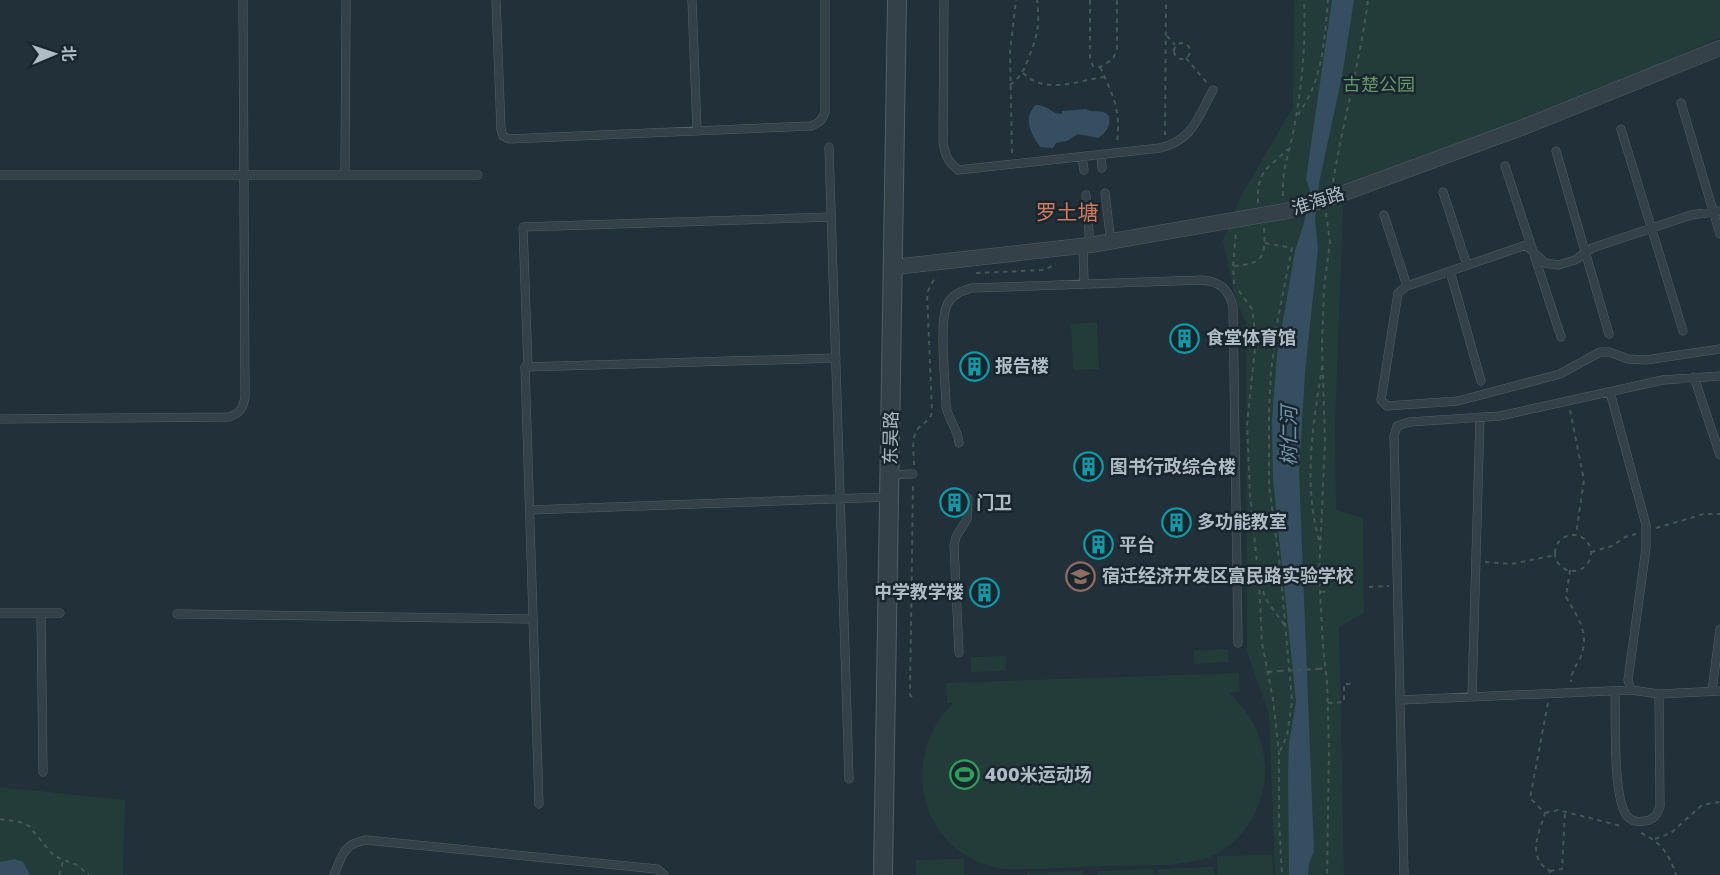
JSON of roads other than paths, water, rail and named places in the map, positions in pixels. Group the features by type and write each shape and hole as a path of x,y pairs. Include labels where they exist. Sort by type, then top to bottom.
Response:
{"street":[{"name":"东吴路","path":"883,875 897,0"},
{"name":"淮海路","path":"894,267 1111,243 1285,212 1334,191 1521,128 1720,48"}],"lane":[{"path":"0,418 229,417 237,414 243,407 245,397 243,0"},
{"path":"345,175 346,0"},
{"path":"496,0 501,129 503,136 509,139 817,124 823,119 825,111 825,0"},
{"path":"692,0 697,131"},
{"path":"944,0 945,154 958,170 1173,145 1183,139 1192,127 1213,90"},
{"path":"1681,103 1717,211 1720,234"},
{"path":"1621,129 1683,331"},
{"path":"829,147 849,779"},
{"path":"1556,151 1609,334"},
{"path":"1101,155 1102,168"},
{"path":"1082,157 1084,170"},
{"path":"1505,166 1561,337"},
{"path":"0,175 478,175"},
{"path":"1443,192 1467,265"},
{"path":"1105,193 1111,243"},
{"path":"1084,284 1081,246 1086,195"},
{"path":"1717,211 1691,215 1592,248 1575,260 1558,265 1545,263 1526,245 1407,286 1398,293 1381,400 1387,406 1458,401 1560,374 1600,352 1609,352 1628,359 1646,360 1720,349"},
{"path":"1384,215 1407,286"},
{"path":"539,804 525,368 528,367 523,227 831,217"},
{"path":"1450,271 1481,381"},
{"path":"959,443 957,430 946,407 943,317 950,300 959,292 971,288 1084,284 1203,280 1218,283 1227,292 1233,307 1238,643"},
{"path":"528,367 836,358"},
{"path":"1404,875 1394,436 1397,426 1409,422 1500,416 1663,380 1720,376"},
{"path":"1694,377 1720,455"},
{"path":"1610,392 1646,525 1646,548 1628,680 1631,690"},
{"path":"1472,697 1480,417"},
{"path":"890,475 914,474"},
{"path":"530,510 890,497"},
{"path":"959,652 954,545 967,519 969,498"},
{"path":"0,613 60,613"},
{"path":"41,613 43,772"},
{"path":"177,614 534,619"},
{"path":"1400,700 1631,690 1659,694 1716,691 1720,629"},
{"path":"1615,691 1618,794 1627,816 1635,822 1651,820 1658,813 1660,806 1659,694"},
{"path":"334,875 349,844 366,840 657,869 664,875"}],"water":[{"name":"树仁河","path":"1332,0 1354,0 1342,76 1319,183 1315,219 1318,249 1305,372 1299,472 1314,851 1308,875 1289,875 1289,744 1296,701 1273,479 1272,420 1277,355 1295,251 1304,223 1310,191 1306,179"},
{"path":"1036,105 1062,114 1062,111 1086,109 1103,112 1109,116 1109,126 1098,138 1078,134 1067,141 1056,143 1053,148 1040,147 1029,126 1029,115"},
{"path":"15,859 23,862 30,875 0,875 0,862"}],"place":[{"name":"食堂体育馆","path":"1185,338"},
{"name":"报告楼","path":"974,366"},
{"name":"图书行政综合楼","path":"1089,467"},
{"name":"门卫","path":"955,503"},
{"name":"多功能教室","path":"1176,522"},
{"name":"平台","path":"1098,545"},
{"name":"宿迁经济开发区富民路实验学校","path":"1081,576"},
{"name":"中学教学楼","path":"985,592"},
{"name":"400米运动场","path":"964,775"}],"district":[{"name":"罗土塘","path":"1067,213"}],"park label":[{"name":"古楚公园","path":"1379,85"}]}
